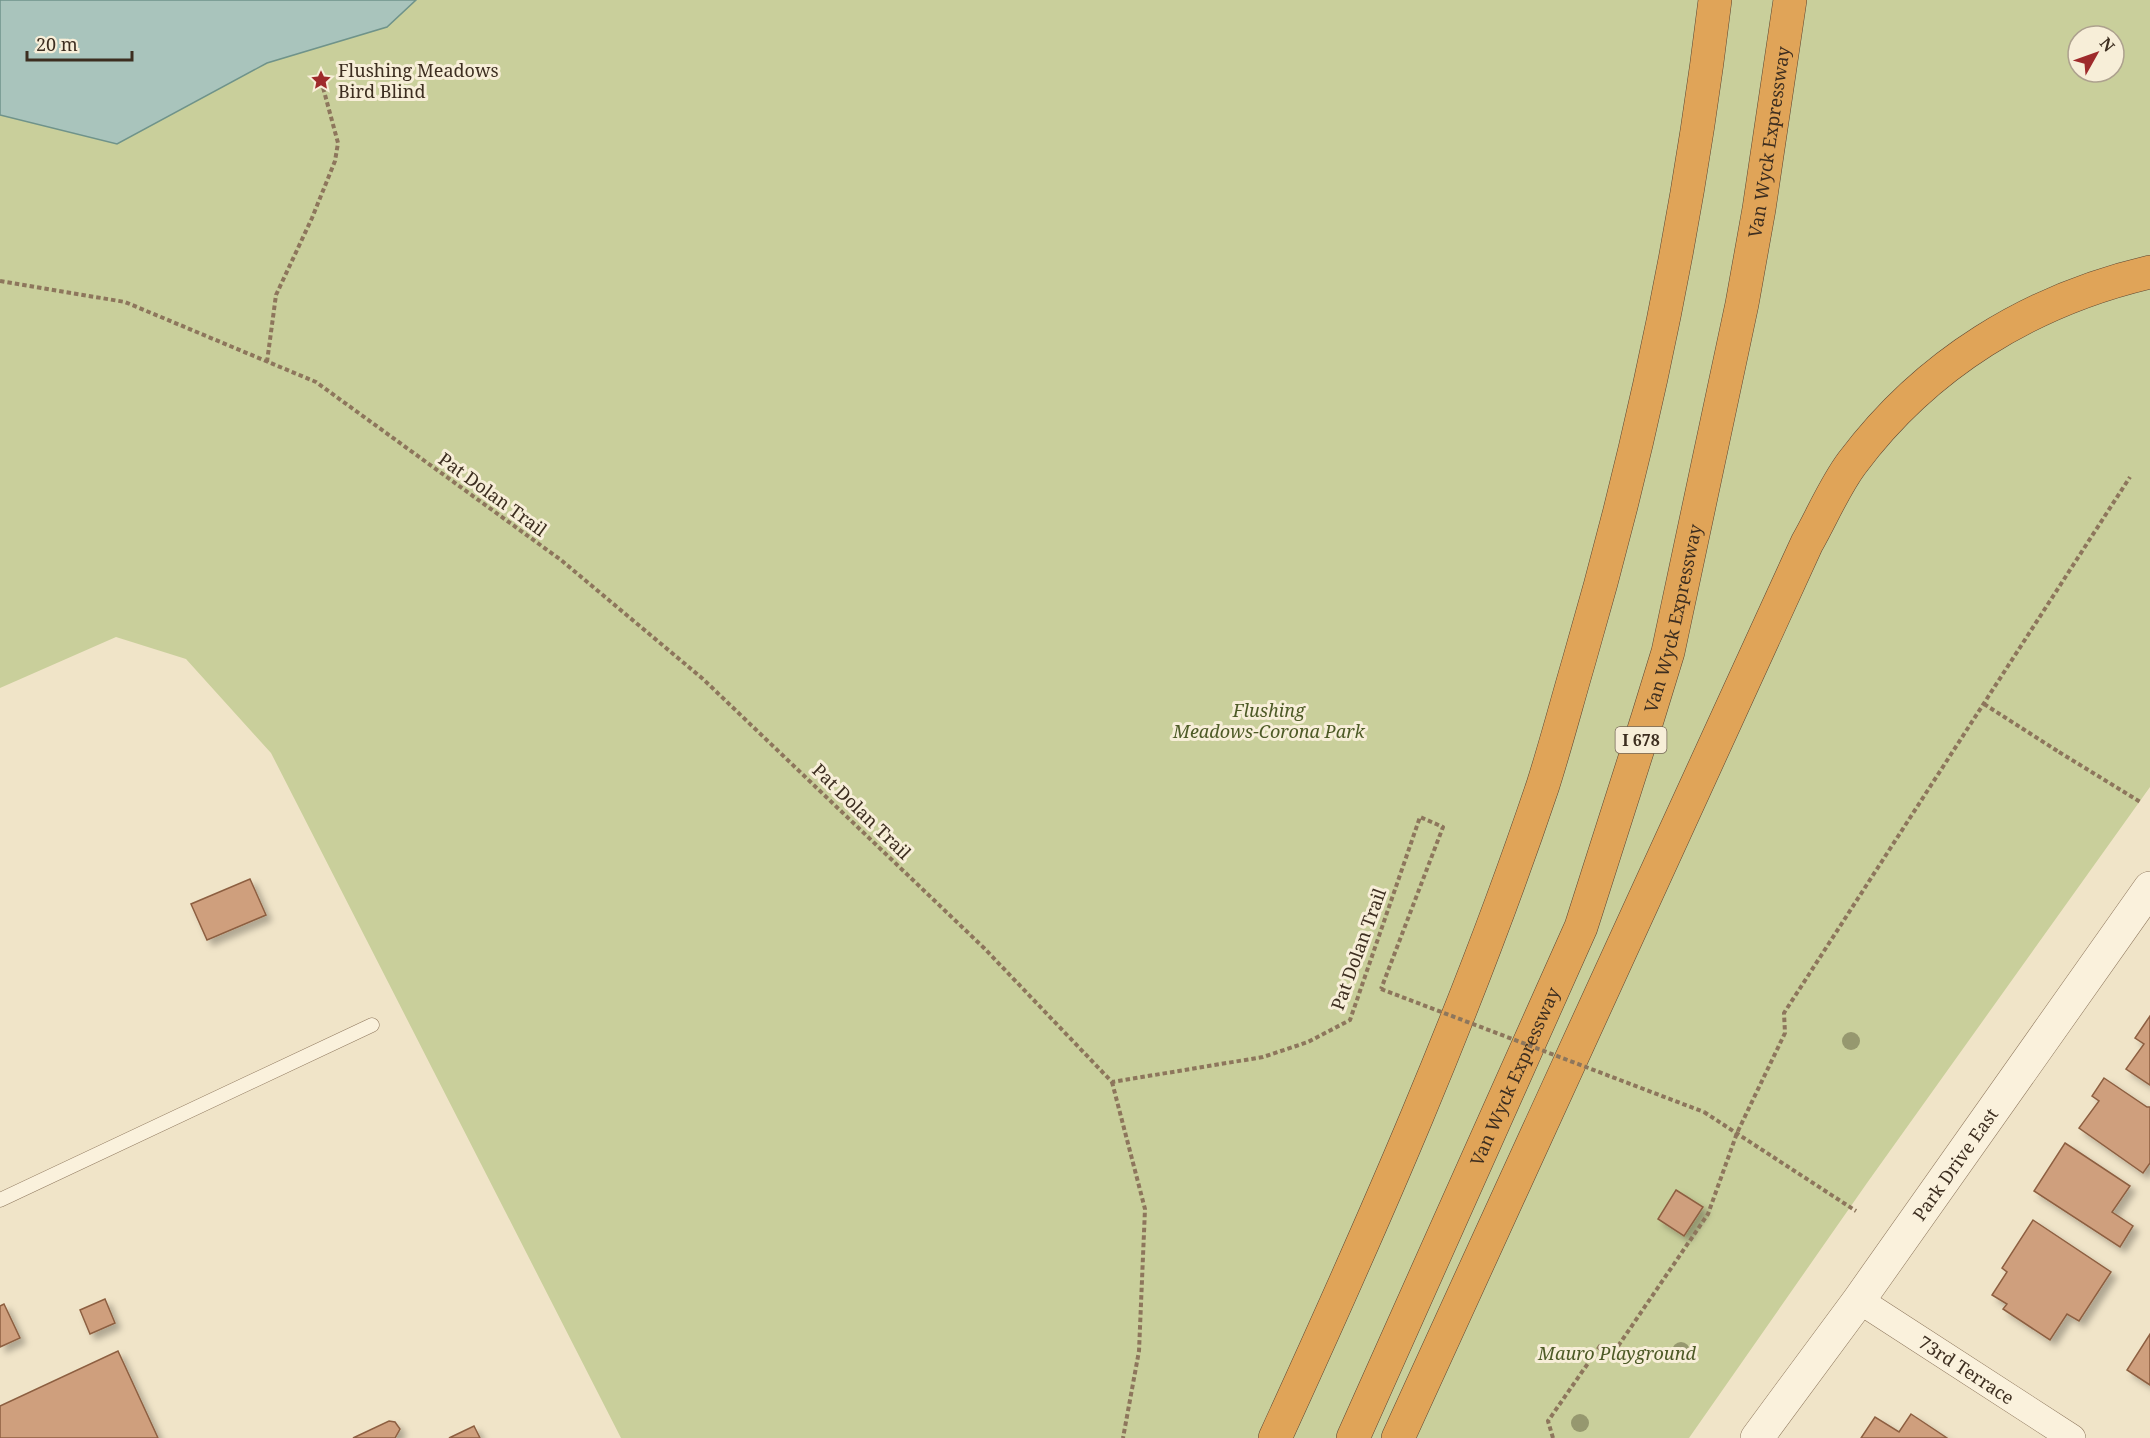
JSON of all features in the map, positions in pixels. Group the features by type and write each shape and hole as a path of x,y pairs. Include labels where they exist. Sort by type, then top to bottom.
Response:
{"highway":[{"path":"1275,1438 1405,1147 1447,1046 1543,784 1607,566 1650,385 1687,197 1715,0"},
{"name":"Van Wyck Expressway","path":"1353,1438 1581,927 1668,652 1740,315 1760,209 1790,0"},
{"path":"1398,1438 1807,543 1851,464 1907,399 1942,369 1977,345 2016,322 2064,299 2114,281 2150,272"}],"street":[{"name":"Park Drive East","path":"1756,1438 1859,1300 2150,888"},
{"name":"73rd Terrace","path":"1859,1300 2072,1438"}],"lane":[{"path":"0,1200 372,1025"}],"path":[{"path":"267,362 276,294 312,218 335,161 338,143 321,80"},
{"name":"Pat Dolan Trail","path":"0,281 124,303 316,382 542,546 703,679 984,948 1112,1082 1263,1057 1308,1042 1350,1020 1420,817 1443,827 1381,989 1704,1112 1737,1133"},
{"path":"1553,1438 1548,1421 1580,1374 1600,1346 1612,1355 1708,1214 1737,1133 1785,1033 1784,1013 2130,477"},
{"path":"1984,704 2142,803"},
{"path":"1112,1082 1144,1209 1139,1351 1123,1438"},
{"path":"1737,1133 1856,1211"}],"green space":[{"name":"Flushing Meadows-Corona Park","path":"0,0 2150,0 2150,787 1867,1183 1689,1438 621,1438 271,753 186,659 116,637 0,688"}],"water":[{"path":"0,0 416,0 387,27 267,63 117,144 0,115"}],"building":[{"path":"250,879 266,915 207,940 191,904"},
{"path":"2150,1016 2150,1085 2126,1069 2144,1044 2135,1038"},
{"path":"2104,1078 2150,1107 2150,1163 2143,1173 2079,1128 2099,1101 2092,1096"},
{"path":"2065,1143 2130,1186 2112,1212 2133,1226 2120,1247 2034,1191"},
{"path":"1676,1190 1703,1207 1684,1236 1658,1219"},
{"path":"2033,1220 2111,1272 2079,1321 2067,1314 2050,1340 2003,1309 2007,1304 1992,1295 2007,1272 2002,1268"},
{"path":"105,1299 115,1323 90,1334 80,1310"},
{"path":"4,1304 20,1338 0,1347 0,1306"},
{"path":"2150,1334 2150,1385 2127,1370"},
{"path":"118,1351 158,1438 0,1438 0,1406"},
{"path":"1911,1414 1947,1438 1861,1438 1875,1417 1899,1432"},
{"path":"389,1421 395,1422 400,1429 395,1438 353,1438"},
{"path":"474,1426 480,1438 449,1438"}],"place":[{"name":"Flushing Meadows Bird Blind","path":"321,80"}],"park label":[{"name":"Mauro Playground","path":"1617,1353"}]}
